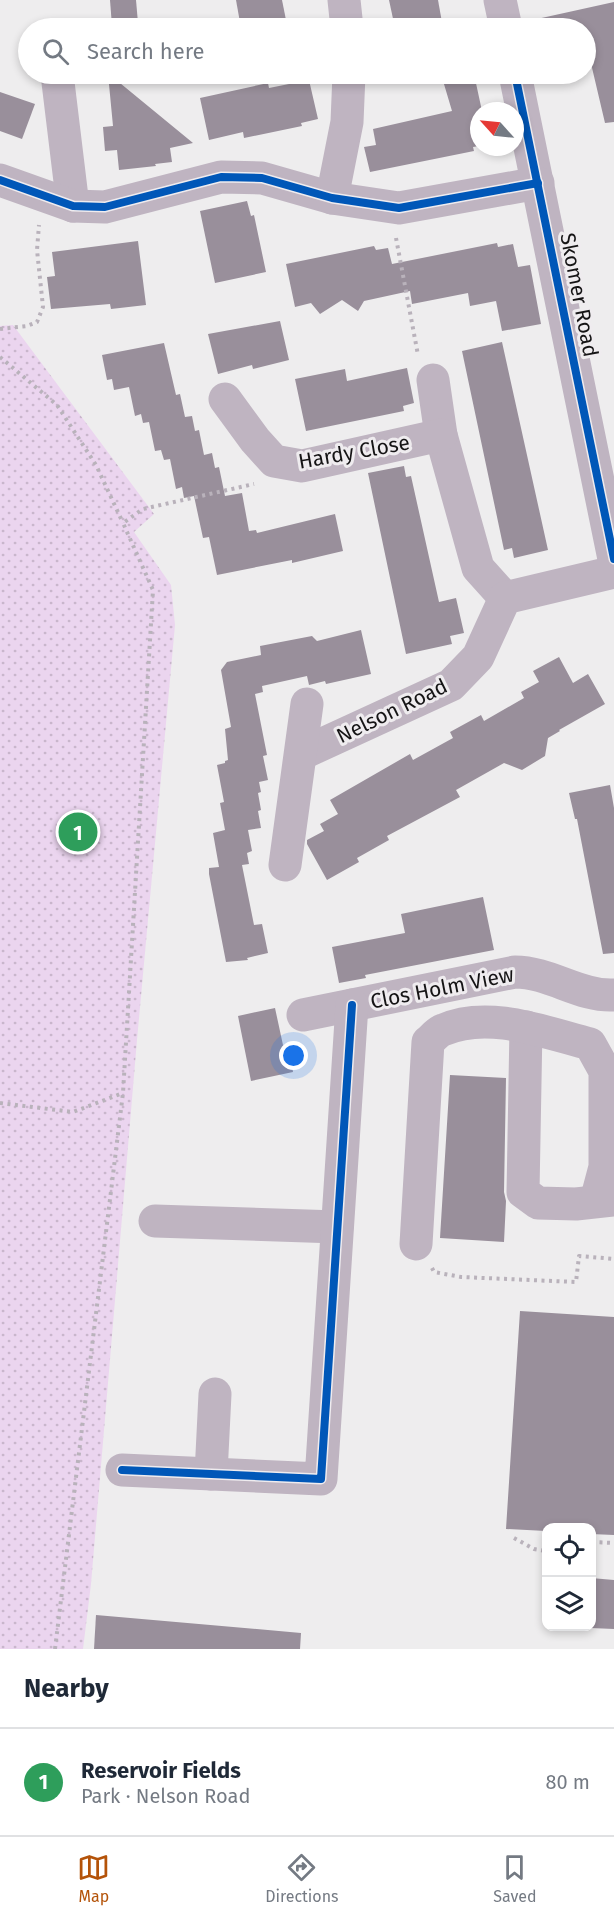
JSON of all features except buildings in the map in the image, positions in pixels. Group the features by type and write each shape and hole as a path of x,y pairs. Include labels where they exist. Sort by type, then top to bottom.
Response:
{"street":[{"path":"344,0 346,18"},
{"path":"500,0 504,18"},
{"path":"58,84 73,206"},
{"path":"332,198 347,122 349,84"},
{"name":"Skomer Road","path":"517,84 538,183 602,441 614,559"},
{"path":"0,180 73,206 105,207 221,177 262,178 332,198 399,208 538,183"},
{"path":"433,380 441,435 478,568 505,598 614,572"},
{"name":"Hardy Close","path":"225,399 255,440 274,461 302,466 441,435"},
{"name":"Nelson Road","path":"301,754 451,686 478,657 505,598"},
{"name":"Nelson Road","path":"285,865 308,704"},
{"name":"Clos Holm View","path":"303,1015 515,972 529,972 593,993 614,995"},
{"path":"122,1470 321,1479 352,1005"},
{"path":"416,1244 428,1042 441,1030 483,1020 526,1027 590,1044 604,1071 605,1200 576,1204 538,1203 523,1192 526,1027"},
{"path":"155,1221 337,1227"},
{"path":"211,1474 215,1394"}],"path":[{"path":"0,328 27,326 37,322 44,307 37,250 42,195"},
{"path":"399,208 395,232 420,364 433,380"},
{"path":"0,357 57,405 96,465 153,590 123,1093 55,1649"},
{"path":"123,523 143,509 253,485 274,461"},
{"path":"0,1103 73,1112 123,1093"},
{"path":"416,1244 434,1272 461,1276 576,1282 579,1256 614,1259"},
{"path":"514,1538 534,1549 542,1550"},
{"path":"596,1542 614,1543"}],"shaded area":[{"path":"13,325 154,514 134,532 171,585 175,625 91,1584 83,1649 0,1649 0,326"}],"cycle path":[{"path":"517,84 614,559"},
{"path":"0,180 73,206 105,207 221,177 262,178 332,198 399,208 538,183"},
{"path":"122,1470 321,1479 352,1005"}],"place":[{"name":"Reservoir Fields","path":"78,832"}]}
